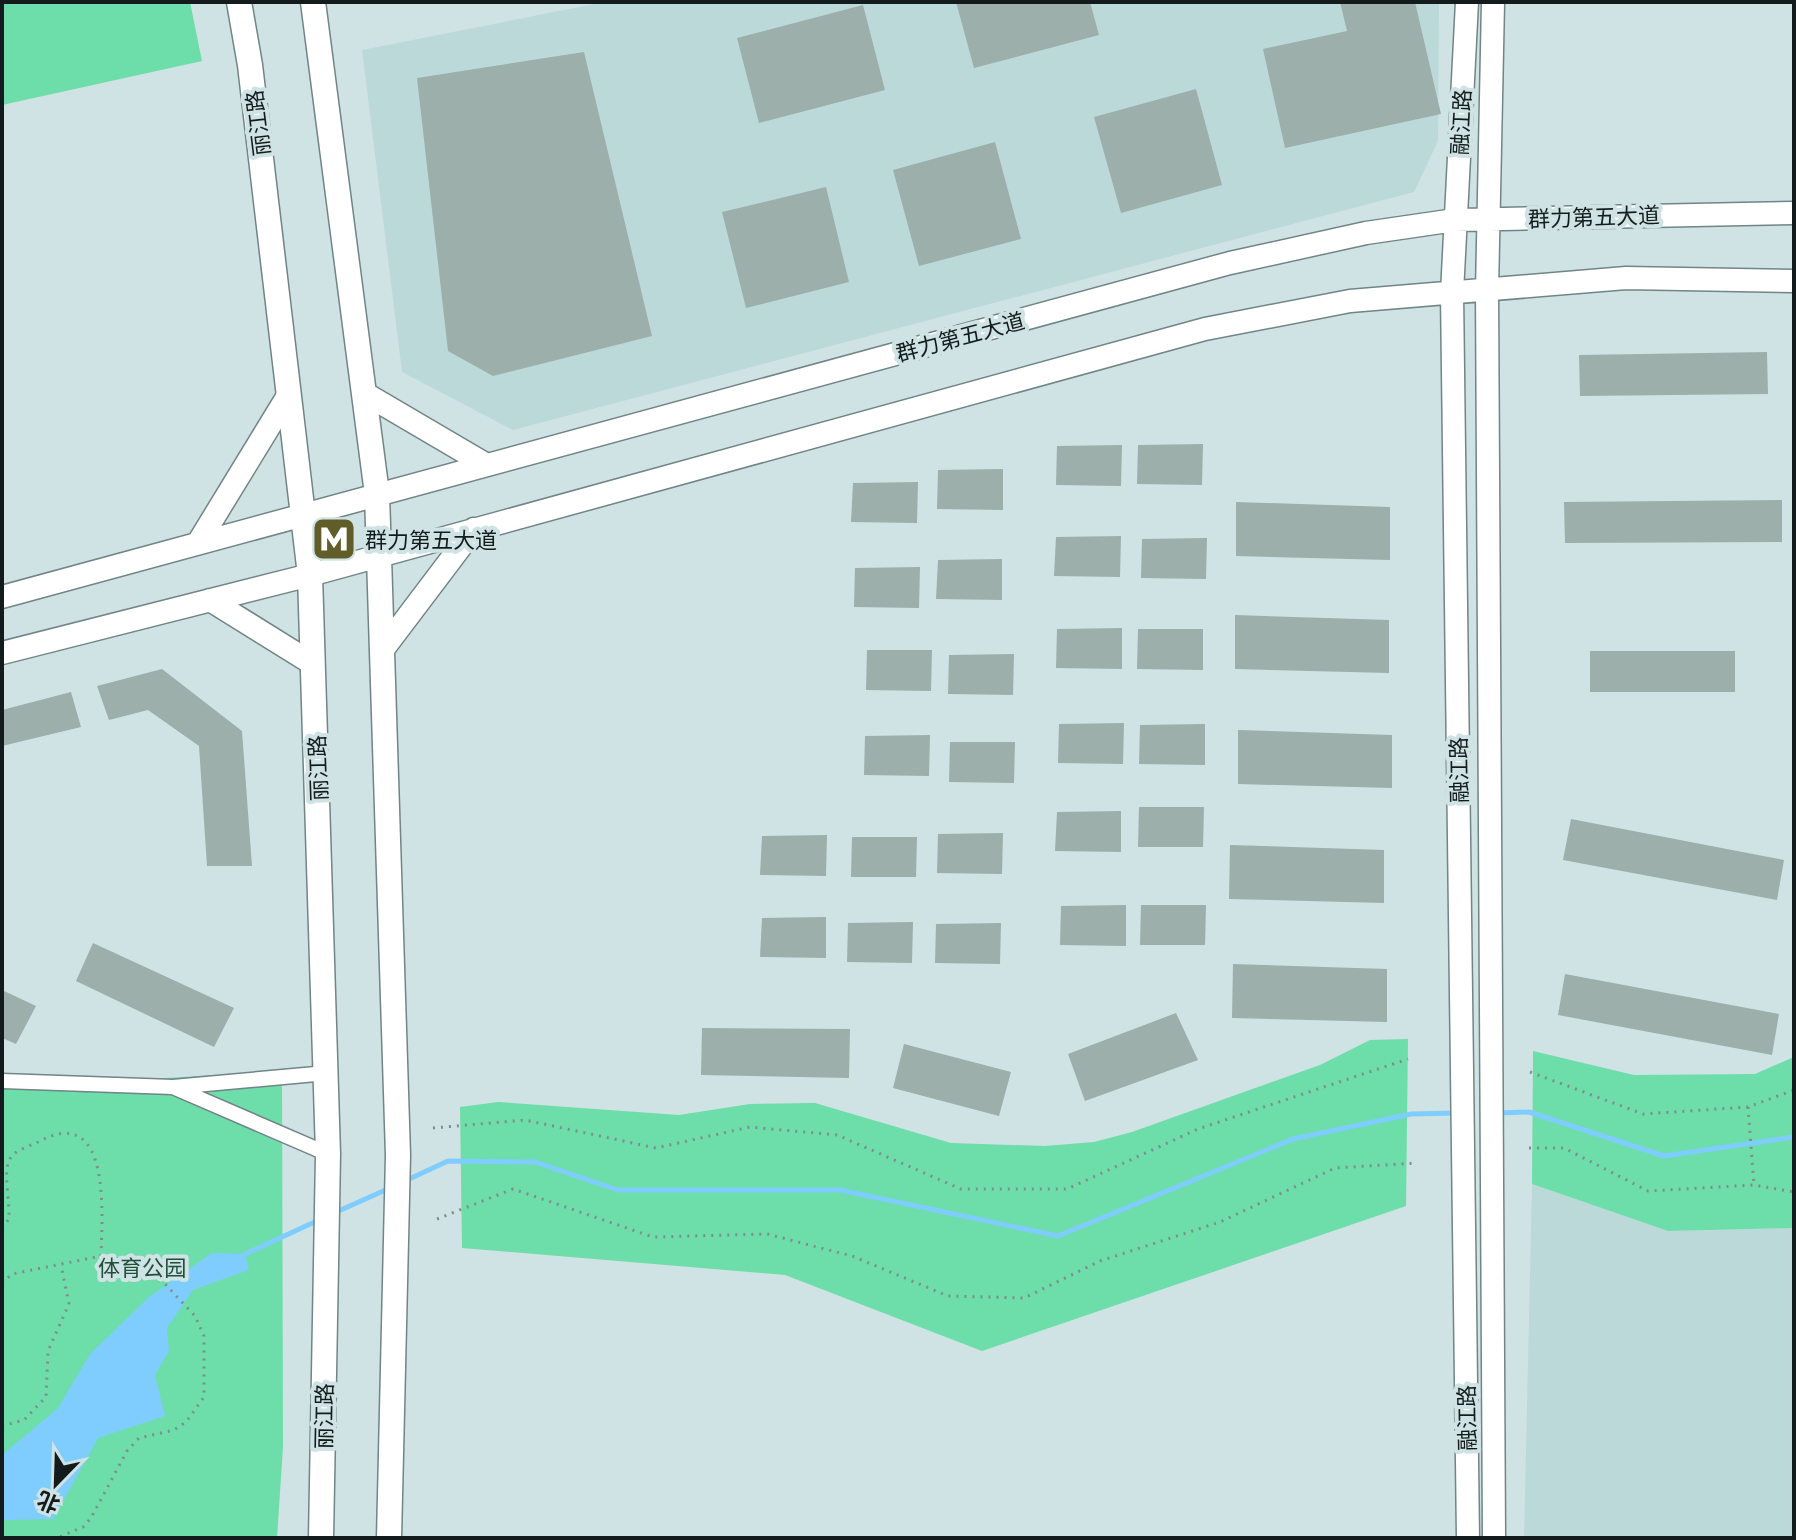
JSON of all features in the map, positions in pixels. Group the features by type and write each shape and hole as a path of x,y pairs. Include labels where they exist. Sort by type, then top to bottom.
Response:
{"main road":[{"name":"丽江路","path":"239,2 250,65 310,575 328,1154 321,1538"},
{"path":"313,2 377,494 398,1155 389,1538"},
{"name":"融江路","path":"1467,2 1452,293 1468,1538"},
{"name":"融江路","path":"1493,2 1487,291 1494,1538"},
{"name":"群力第五大道","path":"2,597 1230,263 1366,233 1455,220 1794,213"},
{"path":"2,653 310,575 1205,329 1350,301 1626,278 1794,281"},
{"path":"364,393 485,464"},
{"path":"198,543 289,394"},
{"path":"384,648 474,529"},
{"path":"210,600 313,664"}],"street":[{"path":"2,1081 173,1087 327,1073"},
{"path":"173,1087 328,1154"}],"path":[{"path":"433,1128 525,1120 656,1148 750,1127 837,1135 961,1189 1067,1189 1198,1129 1408,1059"},
{"path":"1530,1072 1643,1114 1748,1107 1794,1090"},
{"path":"1748,1107 1754,1185"},
{"path":"2,1228 9,1219 8,1163 13,1153 54,1133 68,1134 80,1138 90,1150 102,1177 101,1256"},
{"path":"1529,1148 1564,1148 1648,1191 1754,1185 1794,1192"},
{"path":"437,1219 513,1189 653,1237 767,1234 852,1256 948,1296 1024,1298 1100,1261 1220,1222 1335,1168 1416,1163"},
{"path":"2,1283 12,1274 101,1256 133,1262 166,1285 186,1307 204,1336 204,1397 186,1422 174,1430 139,1438 127,1451 91,1518 83,1527 57,1538"},
{"path":"2,1426 24,1420 46,1397 48,1351 69,1304 61,1264"}],"shaded area":[{"path":"604,2 1439,2 1438,141 1414,192 513,430 402,372 362,50"},
{"path":"1532,1184 1668,1231 1794,1228 1794,1538 1524,1538"}],"green space":[{"path":"2,2 190,2 202,61 2,105"},
{"path":"1408,1039 1406,1206 982,1351 785,1275 462,1248 460,1107 498,1102 679,1115 750,1104 815,1103 951,1143 1045,1146 1094,1142 1132,1132 1320,1065 1370,1040"},
{"path":"1533,1051 1634,1075 1755,1074 1794,1057 1794,1228 1668,1231 1532,1184"},
{"name":"体育公园","path":"282,1071 283,1447 277,1538 2,1538 2,1088"}],"water":[{"path":"212,1253 245,1254 249,1270 193,1290 167,1328 169,1351 155,1375 165,1416 98,1438 53,1519 2,1520 2,1455 58,1408 90,1354 149,1297"}],"building":[{"path":"956,2 1090,2 1099,35 974,68"},
{"path":"1340,2 1415,2 1441,114 1285,148 1263,49 1347,31"},
{"path":"863,5 885,90 759,123 737,38"},
{"path":"584,52 652,336 493,376 448,351 417,78"},
{"path":"1196,89 1222,185 1121,213 1094,117"},
{"path":"995,142 1021,239 919,266 893,170"},
{"path":"826,187 849,282 746,308 722,212"},
{"path":"1767,352 1768,394 1580,396 1579,355"},
{"path":"1203,444 1202,485 1137,484 1138,445"},
{"path":"1122,445 1121,486 1056,485 1057,446"},
{"path":"1003,469 1003,510 937,509 938,470"},
{"path":"918,482 917,523 851,522 853,483"},
{"path":"1782,500 1782,542 1565,543 1564,502"},
{"path":"1236,502 1390,507 1390,560 1236,556"},
{"path":"1121,536 1120,577 1054,576 1056,537"},
{"path":"1207,538 1206,579 1141,578 1142,539"},
{"path":"1002,559 1002,600 936,599 938,560"},
{"path":"920,567 919,608 854,607 855,568"},
{"path":"1235,615 1389,620 1389,673 1235,669"},
{"path":"1122,628 1122,669 1056,668 1057,629"},
{"path":"1138,629 1203,629 1203,670 1137,669"},
{"path":"867,650 932,650 931,691 866,690"},
{"path":"1590,651 1735,651 1735,692 1590,692"},
{"path":"1014,654 1013,695 948,694 949,655"},
{"path":"162,669 242,731 252,866 207,866 199,746 148,710 109,720 97,686"},
{"path":"71,692 81,727 2,746 2,710"},
{"path":"1124,723 1123,764 1058,763 1059,724"},
{"path":"1205,724 1205,765 1139,764 1140,725"},
{"path":"1238,730 1392,735 1392,788 1238,784"},
{"path":"930,735 929,776 864,775 865,736"},
{"path":"950,742 1015,742 1014,783 949,782"},
{"path":"1139,807 1204,807 1203,847 1138,847"},
{"path":"1121,811 1121,852 1055,851 1057,812"},
{"path":"1571,819 1784,860 1777,900 1563,860"},
{"path":"1003,833 1002,874 937,873 938,834"},
{"path":"827,835 826,876 760,875 762,836"},
{"path":"852,837 917,837 916,877 851,877"},
{"path":"1230,845 1384,850 1384,903 1229,899"},
{"path":"1126,905 1126,946 1060,945 1061,906"},
{"path":"1141,905 1206,905 1205,945 1140,945"},
{"path":"826,917 826,958 760,957 762,918"},
{"path":"913,922 912,963 847,962 848,923"},
{"path":"1001,923 1000,964 935,963 936,924"},
{"path":"93,943 234,1008 214,1047 76,981"},
{"path":"1233,964 1387,969 1387,1022 1232,1018"},
{"path":"1565,974 1779,1014 1772,1055 1558,1015"},
{"path":"2,990 36,1006 16,1044 2,1038"},
{"path":"1176,1013 1198,1060 1085,1101 1068,1054"},
{"path":"702,1028 850,1029 849,1078 701,1075"},
{"path":"904,1044 1011,1072 999,1116 893,1088"}],"waterway":[{"path":"1499,1113 1529,1112 1664,1156 1794,1137"},
{"path":"407,1180 448,1161 535,1162 618,1190 840,1190 1058,1236 1293,1139 1411,1114 1457,1113"},
{"path":"334,1213 390,1188"},
{"path":"239,1257 321,1219"}],"place":[{"name":"群力第五大道","path":"334,539"}]}
